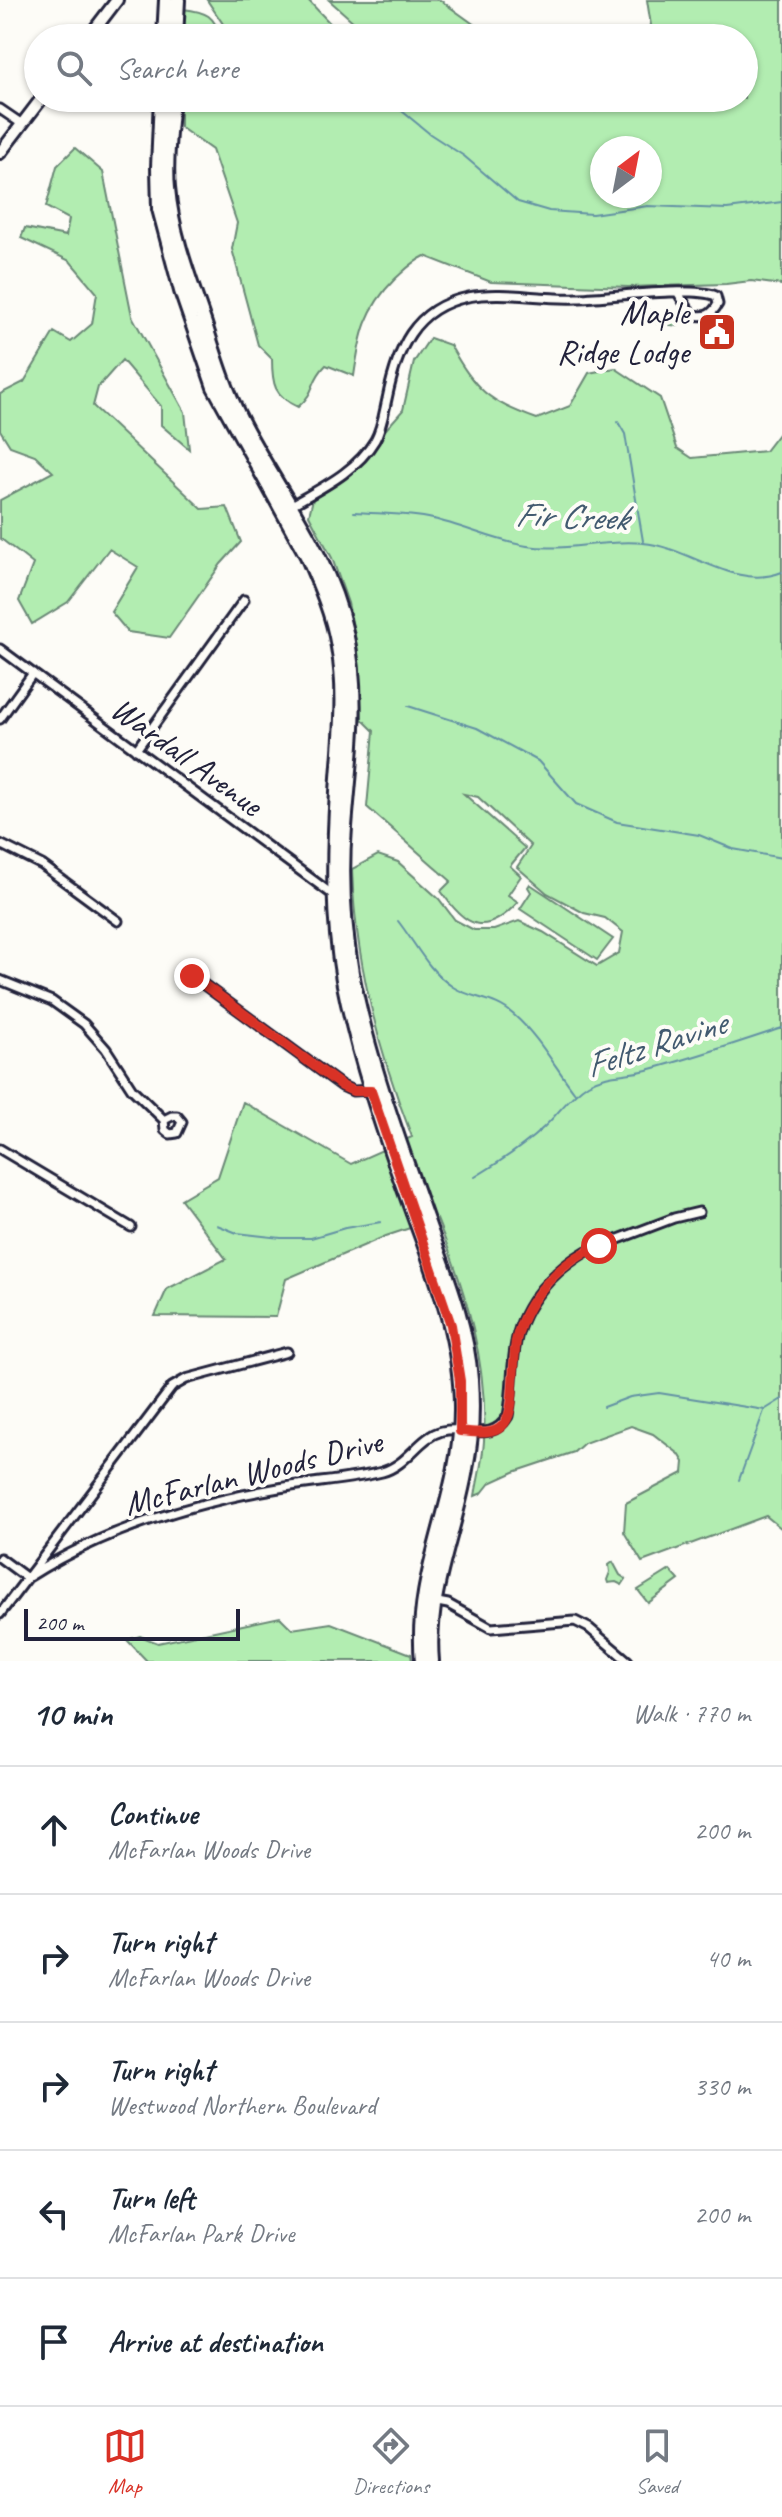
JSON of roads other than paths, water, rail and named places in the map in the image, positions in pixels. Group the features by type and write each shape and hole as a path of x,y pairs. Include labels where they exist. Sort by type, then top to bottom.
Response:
{"main road":[{"path":"165,24 166,0"},
{"path":"177,24 178,0"},
{"path":"165,113 167,182 176,240 226,387 286,508 309,537 334,589 346,632 353,677 353,732 339,899 376,1090 461,1323 471,1379 466,1470 428,1600 422,1661"},
{"path":"428,1600 432,1661"}],"street":[{"path":"99,24 117,0"},
{"path":"0,109 22,124"},
{"path":"0,153 31,112"},
{"path":"286,508 329,483 364,457 377,437 395,362 406,338 424,318 446,304 468,297 494,295 549,300 678,293 708,293 716,296 718,304 713,313 705,317 692,315 678,293"},
{"path":"136,750 244,600"},
{"name":"Wardall Avenue","path":"0,649 339,899"},
{"path":"0,719 33,673"},
{"path":"0,844 42,865 118,921"},
{"path":"192,976 342,1086 353,1091 376,1090"},
{"path":"0,980 52,1001 84,1024 106,1049 132,1089 164,1120"},
{"path":"0,1149 131,1227"},
{"name":"McFarlan Woods Drive","path":"27,1578 80,1546 143,1523 235,1496 382,1471 408,1459 434,1434 443,1431 495,1431 508,1416 516,1342 523,1317 540,1291 562,1268 587,1251 674,1218 699,1212"},
{"path":"0,1614 172,1387 186,1379 287,1352"},
{"path":"0,1558 27,1578"},
{"path":"428,1600 448,1604 491,1628 575,1621 589,1628 628,1661"}],"waterway":[{"path":"403,112 464,156 518,202 549,211 592,214 648,206 727,209 782,202"},
{"path":"618,422 625,434 643,541"},
{"name":"Fir Creek","path":"354,512 423,517 527,546 556,548 643,543 661,546 747,576 782,572"},
{"path":"408,706 477,728 538,761 576,804 617,822 699,835 733,849 782,858"},
{"path":"398,921 444,981 460,991 507,1009 523,1024 575,1093"},
{"name":"Feltz Ravine","path":"475,1177 528,1141 576,1093 596,1080 639,1072 782,1028"},
{"path":"217,1225 237,1233 311,1238 381,1222"},
{"path":"603,1407 630,1397 659,1393 765,1410"},
{"path":"766,1409 782,1399"},
{"path":"739,1480 764,1411"}],"place":[{"name":"Maple Ridge Lodge","path":"717,332"}]}
